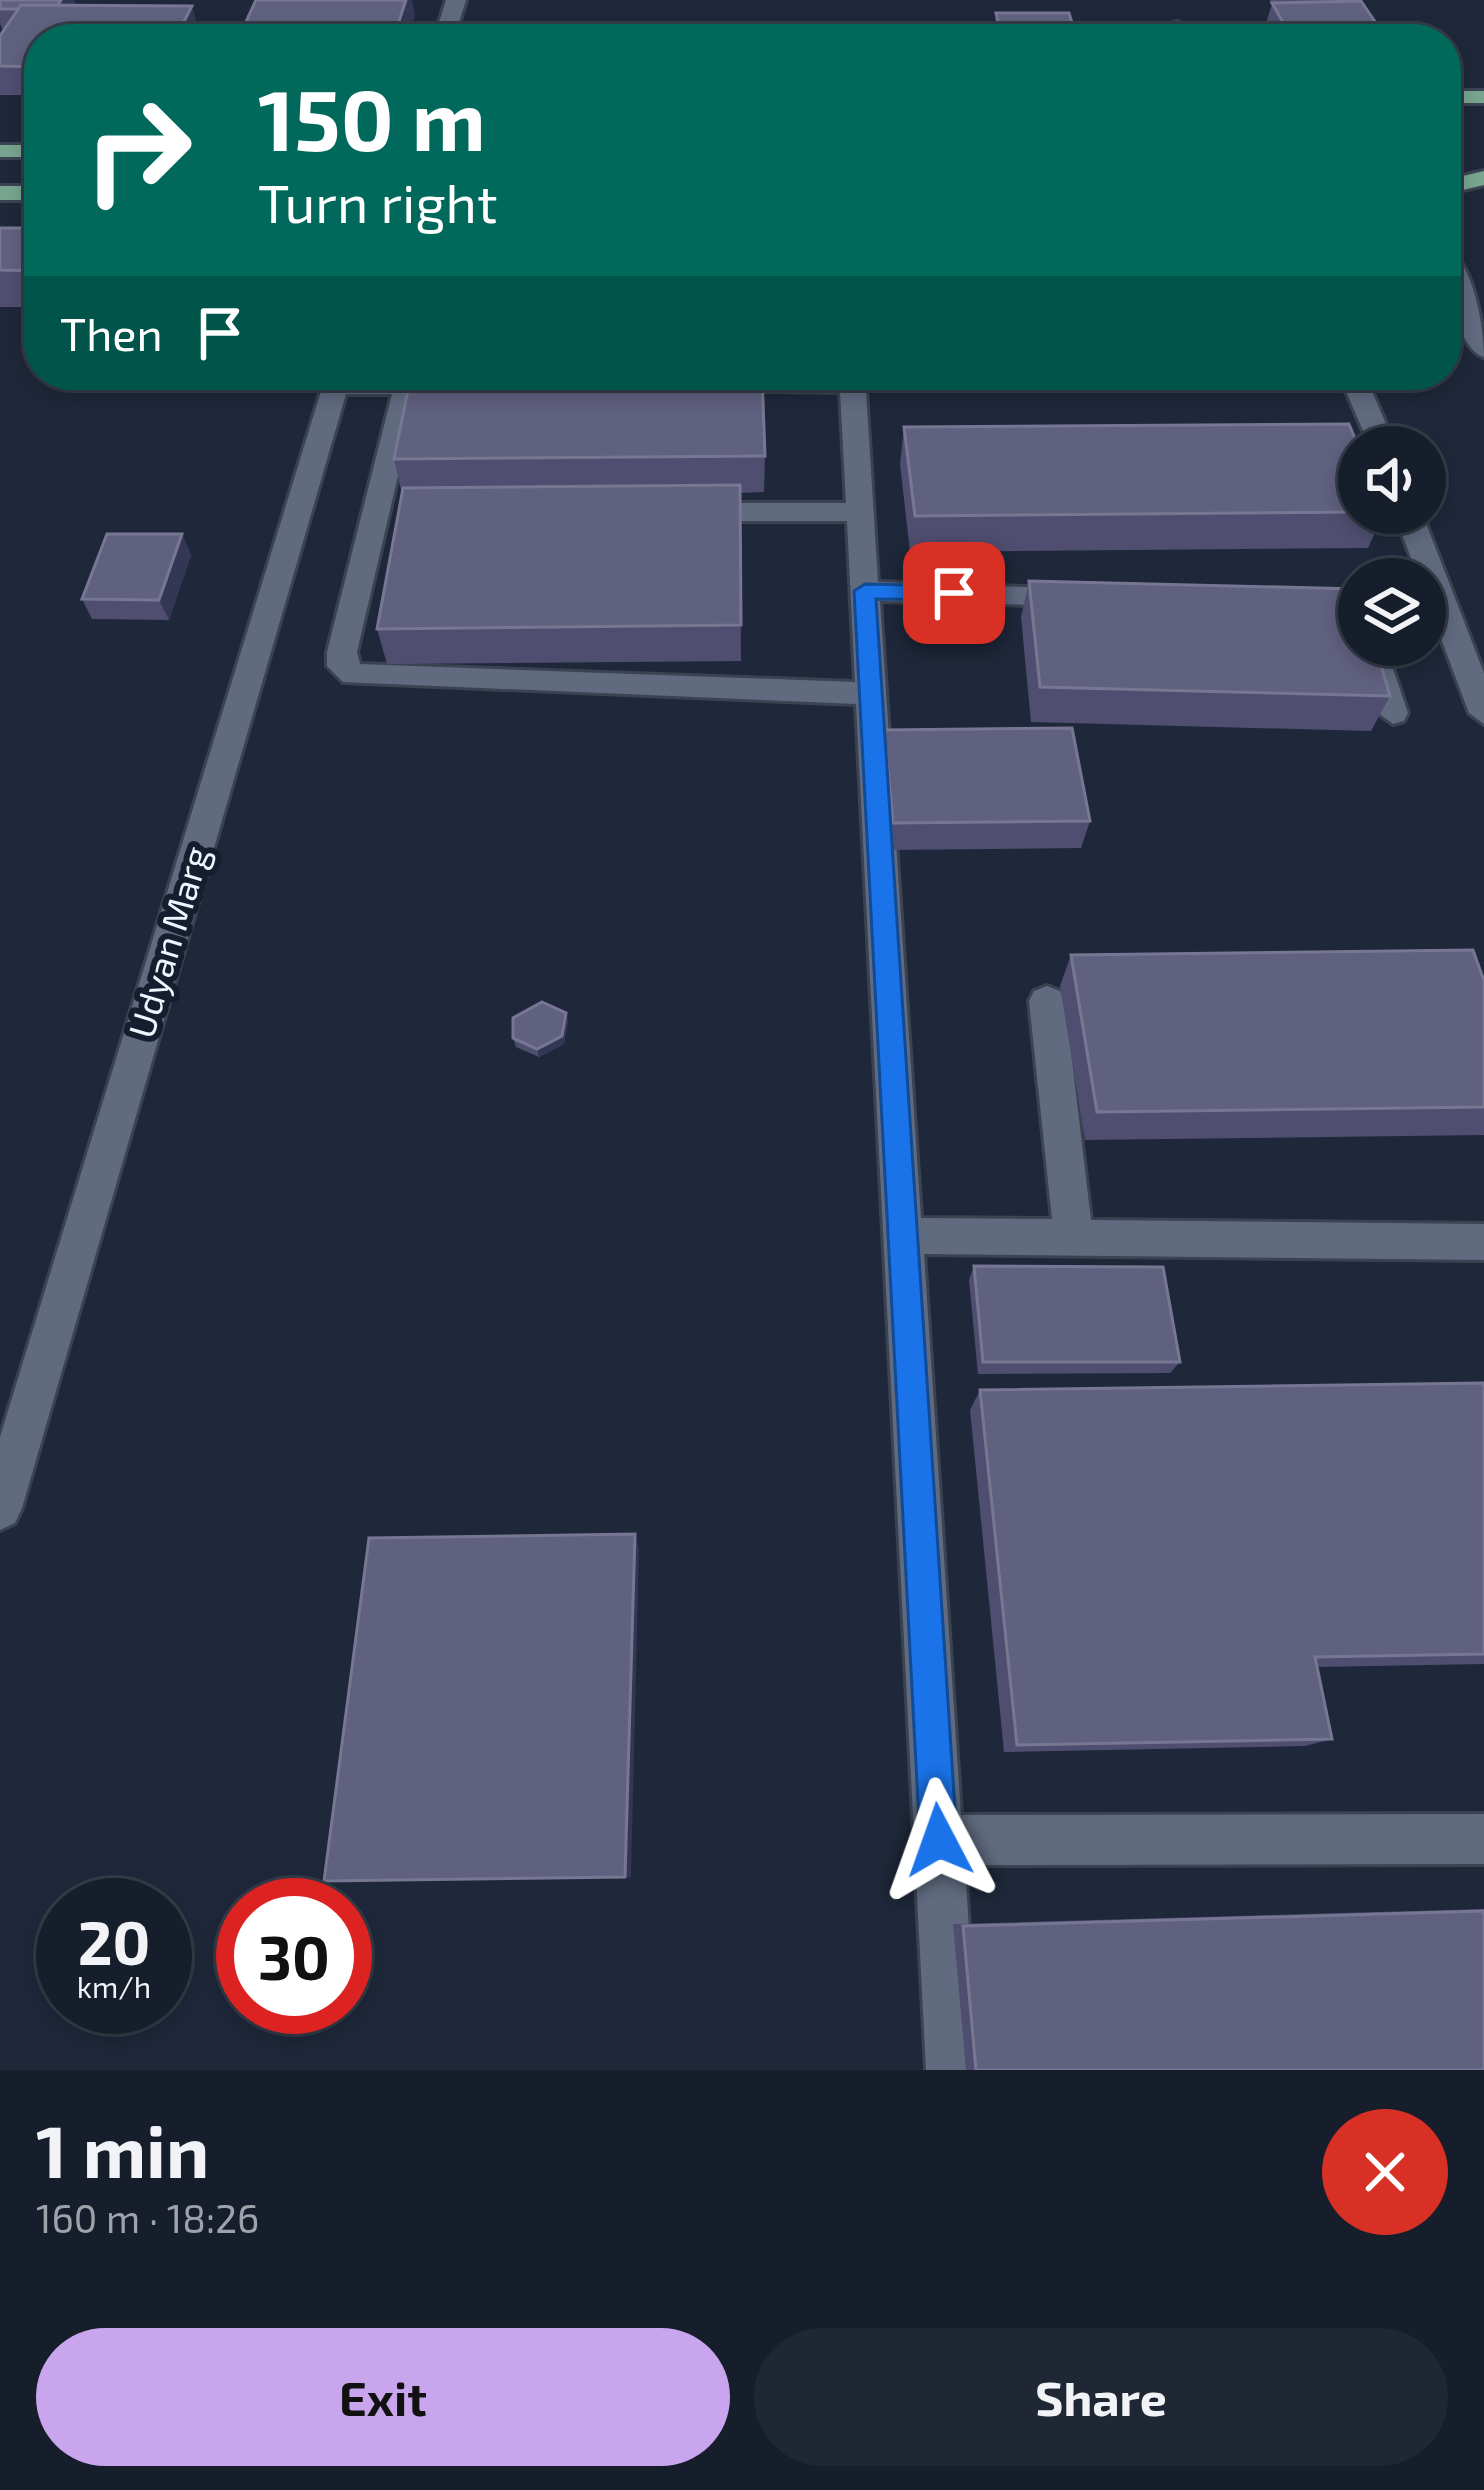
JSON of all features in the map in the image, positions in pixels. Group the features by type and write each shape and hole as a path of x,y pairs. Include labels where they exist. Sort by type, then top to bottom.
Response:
{"street":[{"path":"1461,294 1484,350"},
{"name":"Udyan Marg","path":"0,1508 334,390"},
{"path":"406,390 385,514 342,652 342,666 354,674 871,694"},
{"path":"854,390 952,2070"},
{"path":"1358,390 1374,426"},
{"path":"652,512 860,512"},
{"path":"865,591 1099,596"},
{"path":"1446,629 1484,713"},
{"path":"1377,666 1393,713"},
{"path":"1048,1001 1074,1239"},
{"path":"903,1236 1484,1242"},
{"path":"939,1840 1484,1839"}],"building":[{"path":"0,0 61,0 58,5 0,9"},
{"path":"256,0 406,0 398,24 245,24"},
{"path":"1361,1 1376,23 1284,24 1272,3"},
{"path":"21,5 192,6 183,24 24,24 24,67 0,66 0,36"},
{"path":"996,13 1069,13 1072,24 999,24"},
{"path":"0,228 24,228 24,271 0,270"},
{"path":"408,390 763,390 765,456 394,459"},
{"path":"1349,424 1350,426 1338,426 1338,512 915,516 904,427"},
{"path":"740,485 741,625 377,629 403,488"},
{"path":"107,534 182,534 159,600 82,599"},
{"path":"1029,581 1338,589 1338,666 1381,666 1390,696 1040,687"},
{"path":"1072,728 1090,821 893,823 884,730"},
{"path":"1473,950 1484,981 1484,1107 1097,1112 1071,955"},
{"path":"542,1002 566,1013 562,1036 537,1049 513,1038 513,1018"},
{"path":"974,1266 1163,1267 1180,1362 983,1362"},
{"path":"1484,1383 1484,1654 1315,1657 1332,1739 1017,1745 980,1390"},
{"path":"635,1534 625,1877 324,1878 369,1538"},
{"path":"1484,1911 1484,2070 976,2070 963,1926"}],"route":[{"path":"939,1840 865,591 954,593"}]}
